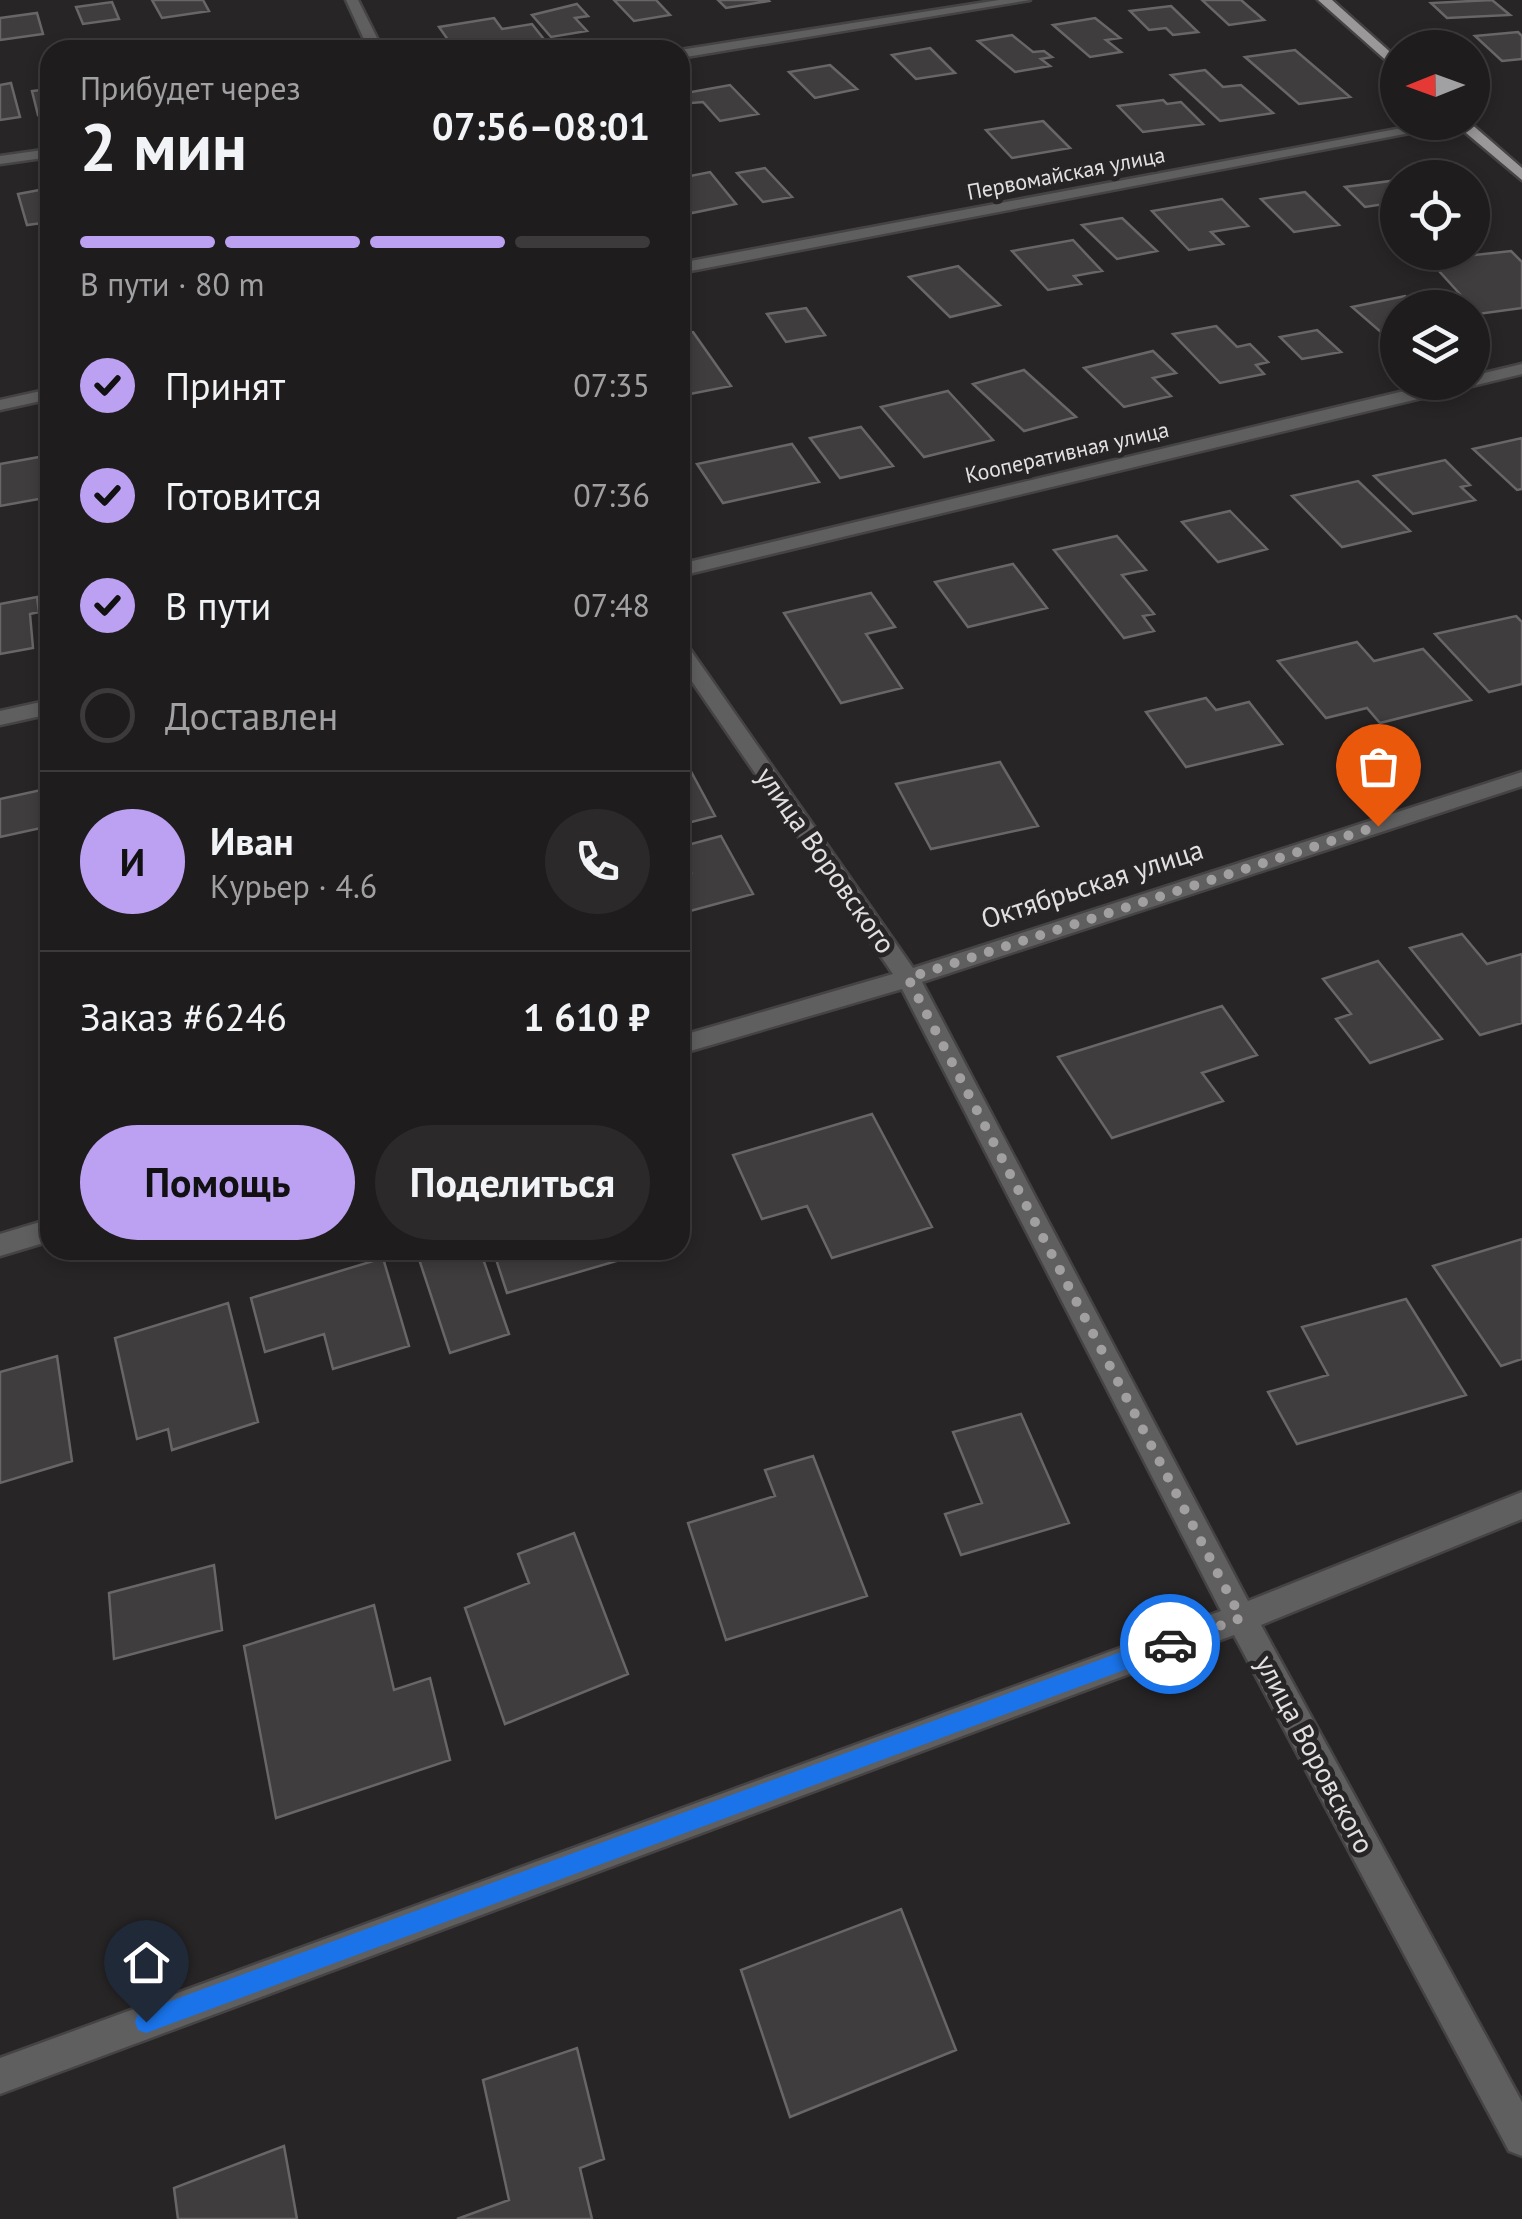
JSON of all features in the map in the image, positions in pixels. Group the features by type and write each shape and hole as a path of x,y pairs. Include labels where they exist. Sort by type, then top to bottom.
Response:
{"main road":[{"path":"1324,0 1380,50"},
{"path":"1481,140 1522,176"}],"street":[{"path":"352,0 371,40"},
{"path":"690,52 1024,0"},
{"name":"Первомайская улица","path":"690,266 1380,137"},
{"path":"0,160 40,154"},
{"name":"Кооперативная улица","path":"1490,377 1522,369"},
{"path":"0,405 40,396"},
{"name":"Кооперативная улица","path":"690,568 1393,400"},
{"name":"улица Воровского","path":"690,664 908,978 1241,1618 1522,2138"},
{"path":"0,718 40,709"},
{"name":"Октябрьская улица","path":"690,1042 908,978 1522,779"},
{"path":"0,1245 40,1233"},
{"path":"0,2076 1241,1618 1522,1505"}],"building":[{"path":"152,0 203,0 209,11 162,18"},
{"path":"614,0 656,0 670,15 634,21"},
{"path":"718,0 768,0 769,1 726,8"},
{"path":"1202,0 1241,0 1264,20 1229,25"},
{"path":"1492,0 1510,15 1447,18 1431,3"},
{"path":"112,2 119,19 83,24 76,7"},
{"path":"577,4 588,16 575,18 587,31 551,37 532,15"},
{"path":"1171,6 1198,32 1173,35 1166,28 1149,30 1130,11"},
{"path":"37,13 43,34 0,40 0,18"},
{"path":"494,18 502,29 532,24 543,38 448,40 439,27"},
{"path":"1095,18 1120,38 1106,40 1121,52 1090,57 1053,25"},
{"path":"1518,32 1522,36 1522,59 1502,61 1490,50 1490,35"},
{"path":"1012,35 1033,52 1044,51 1052,57 1041,59 1050,66 1015,72 978,41"},
{"path":"930,48 955,73 916,79 892,55"},
{"path":"1295,50 1350,97 1299,104 1245,57"},
{"path":"830,65 857,89 815,98 789,72"},
{"path":"1205,70 1223,87 1241,85 1273,113 1220,121 1171,75"},
{"path":"11,83 20,117 0,120 0,85"},
{"path":"730,85 758,114 720,121 703,102 690,103 690,92"},
{"path":"40,90 40,115 38,115 32,91"},
{"path":"1163,100 1167,104 1181,102 1203,124 1143,132 1118,106"},
{"path":"1043,121 1070,148 1012,158 986,130"},
{"path":"765,168 792,197 763,202 737,173"},
{"path":"710,172 736,204 692,213 690,176"},
{"path":"1380,182 1380,205 1365,207 1345,187"},
{"path":"40,190 40,223 27,225 18,194"},
{"path":"1305,192 1339,225 1294,232 1261,199"},
{"path":"1222,199 1248,226 1211,232 1223,244 1189,250 1152,211"},
{"path":"1122,218 1157,251 1117,259 1082,225"},
{"path":"1073,240 1102,271 1074,276 1081,284 1048,290 1012,251"},
{"path":"1511,251 1522,262 1522,308 1490,312 1490,290 1456,290 1438,270 1490,270 1490,253"},
{"path":"958,266 1000,305 950,317 909,277"},
{"path":"1380,301 1380,331 1352,307"},
{"path":"806,308 825,335 786,342 767,314"},
{"path":"1216,326 1237,347 1250,344 1268,362 1256,365 1264,374 1220,383 1173,334"},
{"path":"1317,330 1341,352 1302,359 1280,337"},
{"path":"693,332 731,386 690,394"},
{"path":"1153,351 1176,373 1153,378 1171,396 1124,407 1084,368"},
{"path":"1024,370 1076,417 1024,431 973,384"},
{"path":"948,391 993,440 924,457 881,407"},
{"path":"861,427 893,466 840,478 810,438"},
{"path":"1522,438 1522,489 1517,490 1473,449"},
{"path":"792,444 819,482 723,503 697,464"},
{"path":"40,457 40,499 0,506 0,464"},
{"path":"1445,460 1470,485 1461,487 1475,500 1413,514 1374,476"},
{"path":"1358,481 1410,531 1342,547 1292,496"},
{"path":"1230,511 1267,549 1218,562 1182,522"},
{"path":"1117,536 1146,570 1122,575 1154,614 1143,616 1154,631 1124,638 1054,550"},
{"path":"1013,564 1047,608 968,627 935,582"},
{"path":"871,593 895,627 866,634 902,688 841,703 784,613"},
{"path":"37,597 39,612 30,614 33,648 0,654 0,604"},
{"path":"1516,616 1522,622 1522,684 1489,692 1435,634"},
{"path":"1357,642 1374,661 1423,649 1471,700 1380,723 1367,708 1326,718 1278,661"},
{"path":"1206,698 1216,710 1249,702 1282,744 1186,767 1146,712"},
{"path":"1000,762 1038,826 931,849 896,784"},
{"path":"690,770 715,816 690,822"},
{"path":"40,790 40,828 0,837 0,799"},
{"path":"721,836 753,894 690,911 690,844"},
{"path":"1462,934 1487,964 1522,954 1522,1023 1480,1035 1410,948"},
{"path":"1378,961 1442,1039 1370,1063 1336,1019 1351,1014 1323,979"},
{"path":"1222,1006 1257,1055 1202,1073 1223,1101 1112,1138 1058,1057"},
{"path":"872,1114 932,1227 832,1258 807,1206 762,1219 733,1155"},
{"path":"1522,1239 1522,1359 1501,1366 1433,1266"},
{"path":"384,1260 409,1346 333,1369 324,1334 265,1352 251,1298"},
{"path":"419,1260 483,1260 509,1334 450,1353"},
{"path":"496,1260 620,1260 507,1293"},
{"path":"1406,1299 1466,1395 1297,1444 1268,1392 1328,1375 1302,1327"},
{"path":"228,1303 258,1422 172,1450 168,1429 137,1439 115,1338"},
{"path":"57,1356 72,1461 0,1483 0,1372"},
{"path":"1021,1414 1069,1523 961,1555 945,1514 982,1503 953,1432"},
{"path":"813,1456 867,1596 726,1640 688,1523 775,1496 765,1470"},
{"path":"574,1533 628,1674 505,1724 465,1608 529,1583 518,1554"},
{"path":"214,1565 222,1630 114,1659 109,1593"},
{"path":"374,1605 394,1690 430,1678 450,1760 276,1818 244,1646"},
{"path":"901,1909 956,2050 790,2117 741,1970"},
{"path":"577,2048 604,2159 580,2168 592,2219 457,2219 509,2200 483,2080"},
{"path":"284,2146 297,2219 178,2219 174,2188"}],"way so far":[{"path":"1170,1644 1241,1618 908,978 1378,826"}],"route":[{"path":"146,2022 1170,1644"}]}
